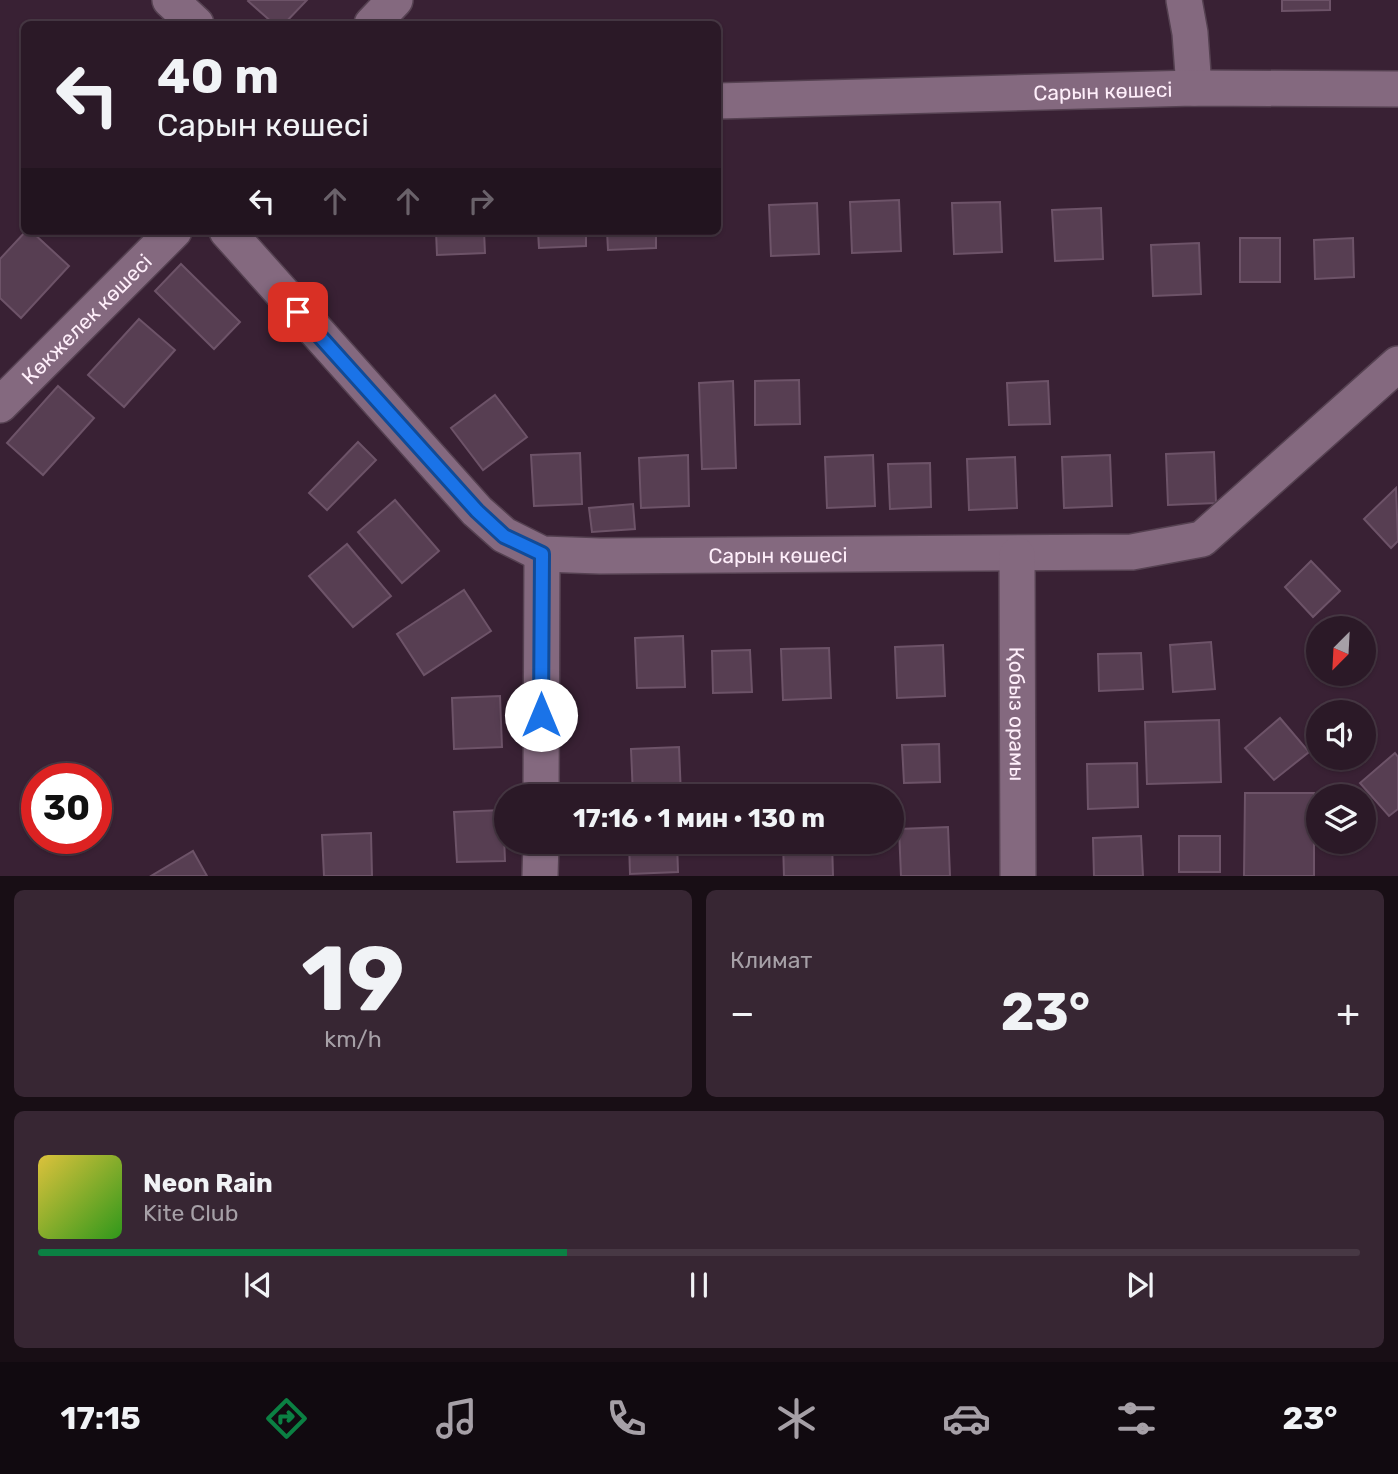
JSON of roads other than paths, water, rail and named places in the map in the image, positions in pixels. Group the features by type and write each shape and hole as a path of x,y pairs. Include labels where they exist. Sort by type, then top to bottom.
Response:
{"street":[{"path":"170,0 193,21"},
{"path":"375,21 395,0"},
{"name":"Сарын көшесі","path":"1184,0 1190,33 1194,88"},
{"name":"Сарын көшесі","path":"721,101 1194,88 1398,89"},
{"name":"Көкжелек көшесі","path":"0,405 170,235"},
{"name":"Сарын көшесі","path":"231,235 477,511 504,536 542,554 1017,555 1132,552 1202,539 1398,364"},
{"path":"541,784 542,554"},
{"name":"Қобыз орамы","path":"1017,555 1018,876"},
{"path":"540,876 541,854"}]}
